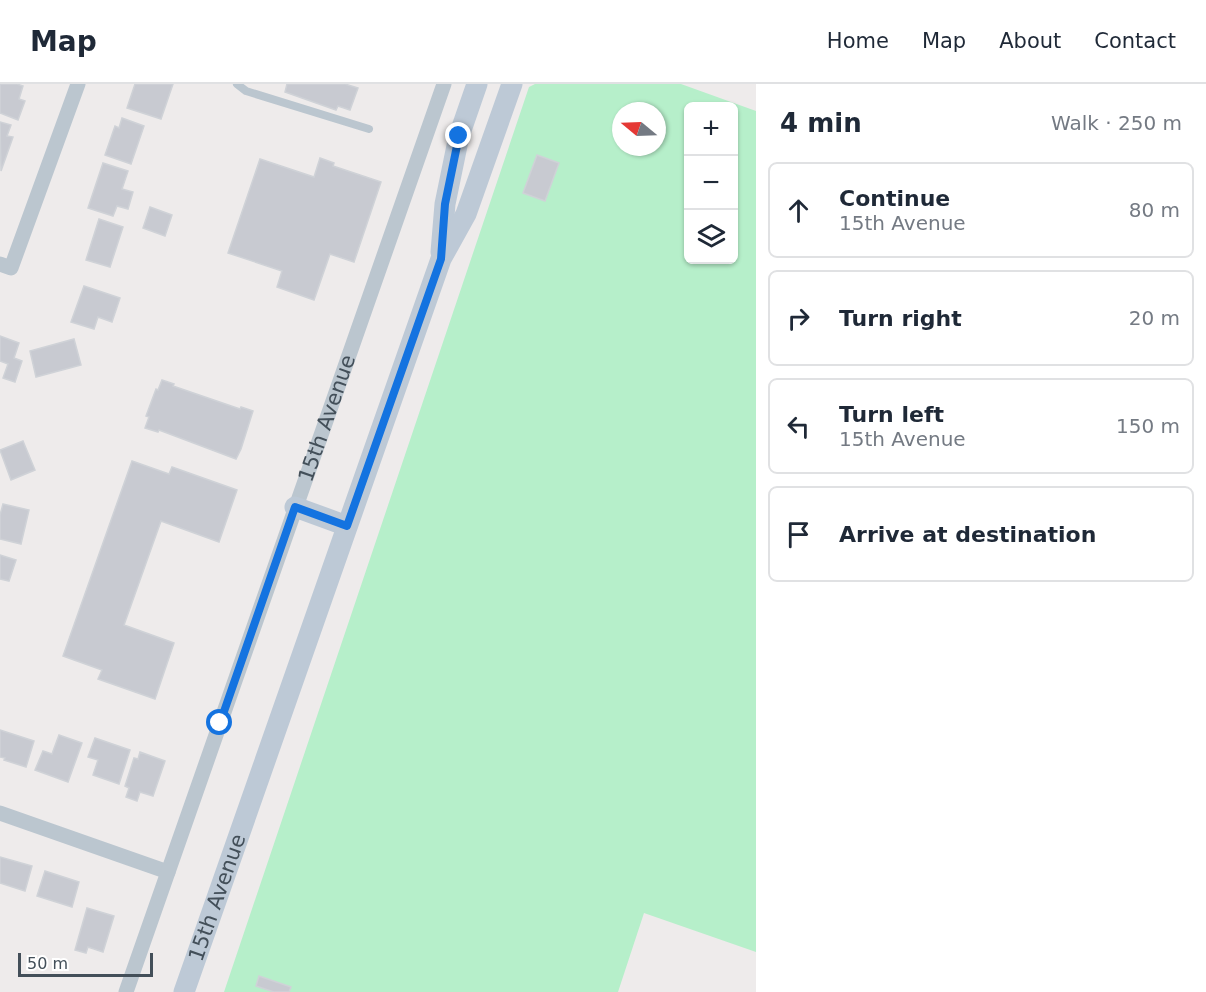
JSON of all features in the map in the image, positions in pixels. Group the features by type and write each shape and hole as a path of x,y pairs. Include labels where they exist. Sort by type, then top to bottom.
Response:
{"main road":[{"name":"15th Avenue","path":"441,259 445,204 459,136 477,84"},
{"name":"15th Avenue","path":"184,992 441,259 466,214 512,84"},
{"path":"295,507 347,526"}],"street":[{"path":"0,264 11,268 78,84"},
{"name":"15th Avenue","path":"126,992 444,84"},
{"path":"0,813 168,872"}],"lane":[{"path":"237,84 246,91 369,129"}],"green space":[{"path":"535,84 681,84 731,102 684,102 684,264 738,264 738,105 756,111 756,952 644,913 618,992 224,992 529,87"}],"building":[{"path":"0,84 23,86 19,99 25,101 18,120 0,113"},
{"path":"135,84 173,84 161,119 127,108"},
{"path":"287,84 345,84 358,88 350,110 338,106 336,110 285,92"},
{"path":"122,118 144,126 131,164 105,155 115,126 119,128"},
{"path":"0,122 11,125 7,136 13,137 1,171"},
{"path":"537,155 559,163 545,201 523,193"},
{"path":"320,158 334,163 333,166 381,182 354,262 330,254 314,300 277,287 282,271 228,253 260,159 314,177"},
{"path":"103,163 128,171 122,189 133,192 128,209 117,206 113,216 88,208"},
{"path":"150,207 172,215 165,236 143,228"},
{"path":"99,219 123,227 110,267 86,260"},
{"path":"84,286 120,298 112,322 98,317 94,329 71,322"},
{"path":"0,336 19,343 14,358 22,361 15,382 3,378 8,364 0,361"},
{"path":"74,339 81,365 36,377 30,351"},
{"path":"162,380 240,409 241,407 253,411 236,459 159,430 158,432 145,428 149,417 146,416 156,389 158,390"},
{"path":"23,441 35,470 11,480 0,450"},
{"path":"132,461 169,474 172,467 237,490 219,542 161,521 124,625 174,643 155,699 98,679 102,670 63,656"},
{"path":"3,504 29,510 21,544 0,539 0,515"},
{"path":"0,555 16,560 9,581 0,579"},
{"path":"0,730 34,741 26,767 0,757"},
{"path":"59,735 82,743 68,782 35,770 43,751 52,754"},
{"path":"95,738 130,750 119,784 93,775 98,760 88,757"},
{"path":"140,752 165,761 153,796 140,792 137,801 126,797 129,788 125,786 134,758 138,759"},
{"path":"0,857 32,866 25,891 0,883"},
{"path":"45,871 79,882 72,907 37,896"},
{"path":"87,908 114,916 103,952 88,947 86,953 75,950"},
{"path":"259,976 291,987 289,992 274,992 256,986"}],"route":[{"path":"220,723 295,507 347,526 441,259 445,204 459,136"}]}
